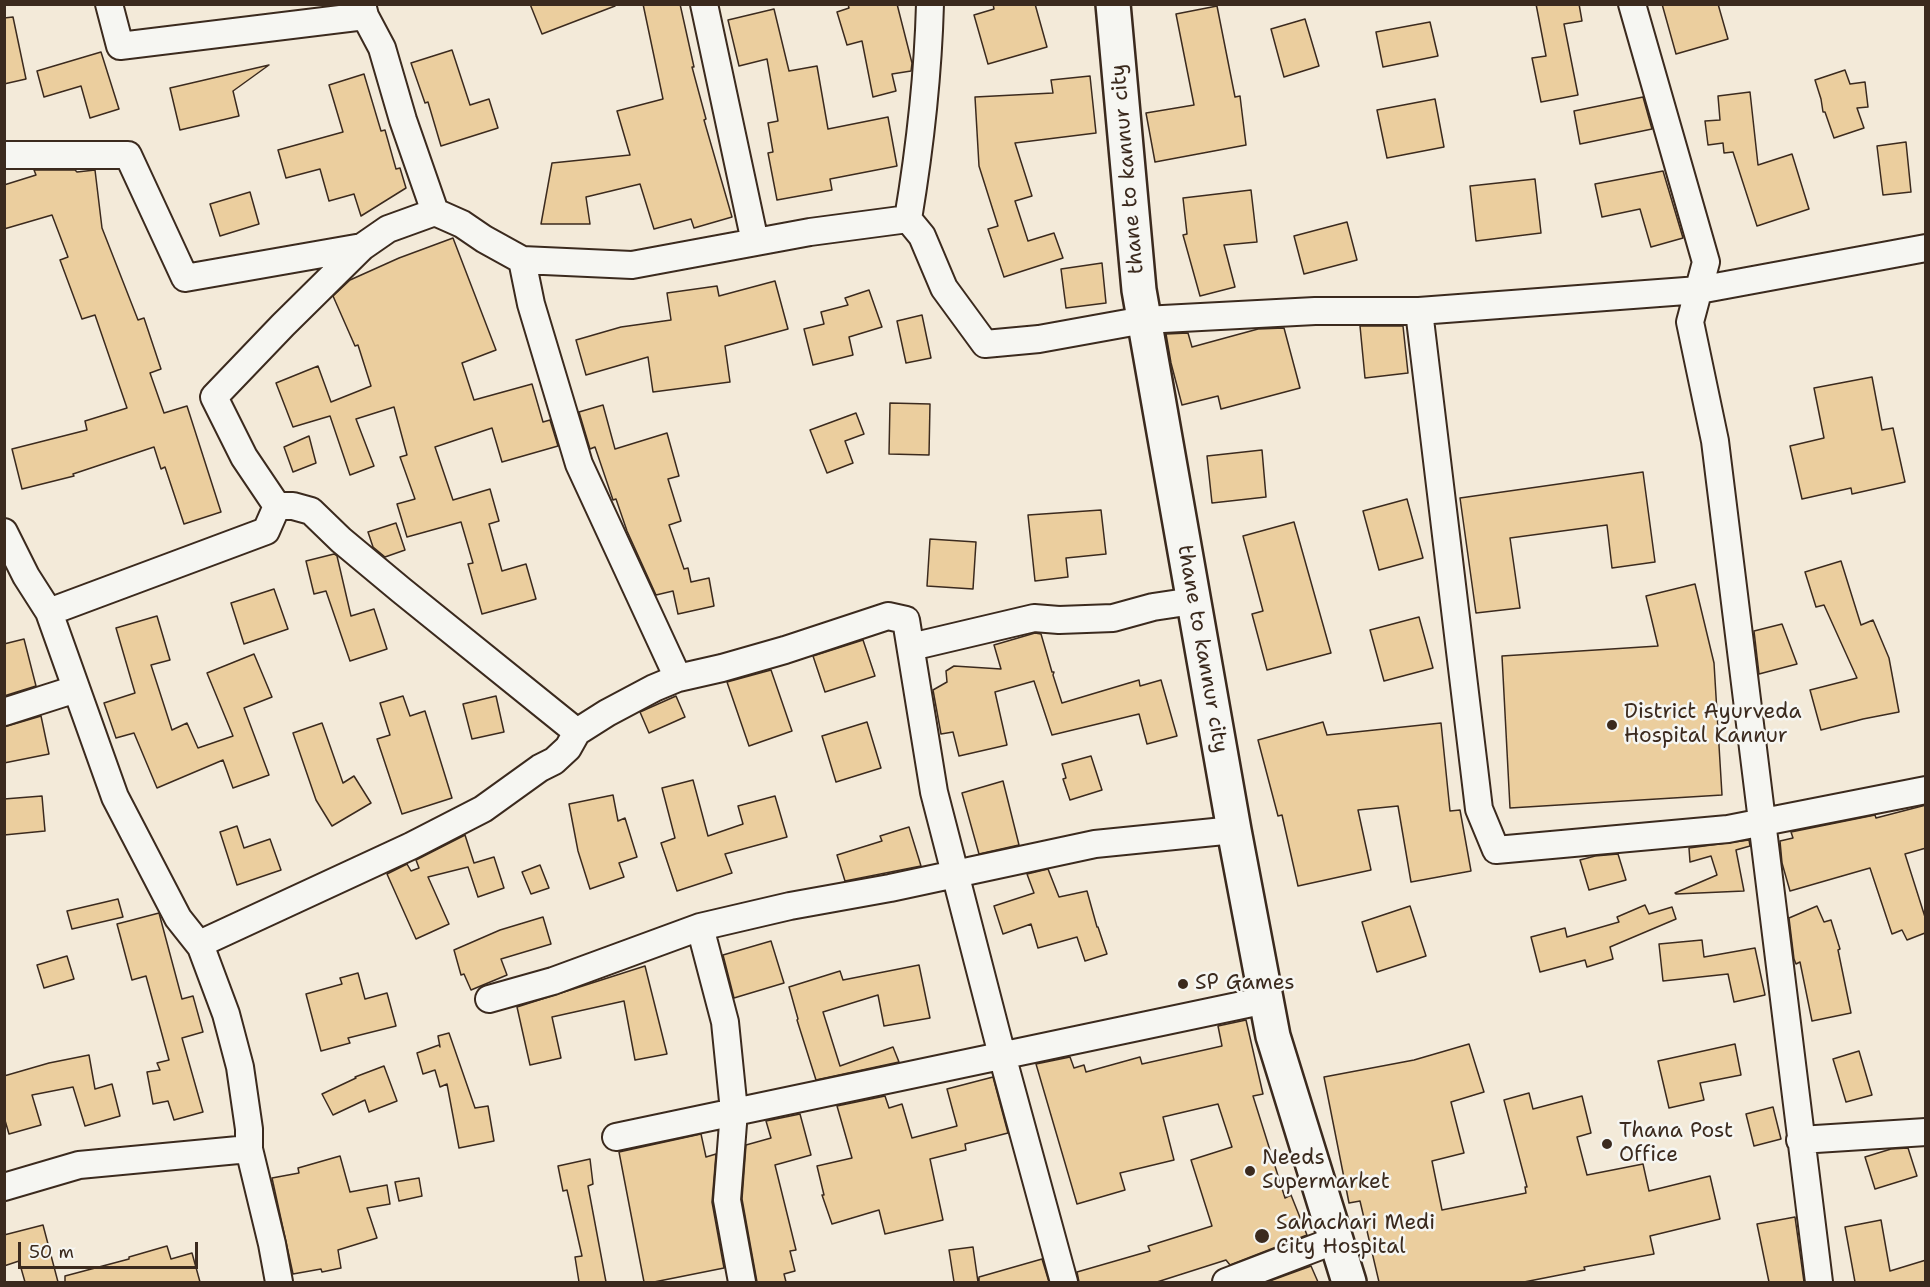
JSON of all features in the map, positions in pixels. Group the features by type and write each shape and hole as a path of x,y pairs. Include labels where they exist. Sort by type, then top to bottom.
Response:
{"street":[{"path":"109,4 120,46 364,10 382,48 402,120 435,212"},
{"path":"704,4 755,242"},
{"path":"930,4 928,69 908,219 922,236 944,288 985,344 1039,339 1144,320 1315,311 1419,311 1699,290 1926,248"},
{"name":"thane to kannur city","path":"1113,4 1139,290 1234,830 1273,1036 1349,1282"},
{"path":"1632,4 1706,262 1690,322 1715,441 1819,1282"},
{"path":"4,155 128,155 185,278 362,247"},
{"path":"277,506 244,457 214,397 362,247 388,229 435,212 462,224 522,260 633,265 810,232 908,219"},
{"path":"522,260 531,304 579,464 678,678"},
{"path":"1419,311 1479,809 1496,850 1728,830 1926,790"},
{"path":"49,612 266,531 277,506"},
{"path":"277,506 293,506 311,511 375,569 578,732"},
{"path":"4,532 26,576 49,612 115,797 178,918 201,947 226,1014 240,1067 249,1129 249,1149 279,1282"},
{"path":"911,647 1034,618 1059,620 1113,618 1153,607 1193,601"},
{"path":"201,947 208,940 411,846 483,809 540,768 554,761 568,748 578,732 607,713 678,678 784,650 888,616 906,620 934,792 1064,1282"},
{"path":"4,712 76,689"},
{"path":"489,999 553,981 700,927 790,906 890,888 1095,844 1234,830"},
{"path":"700,927 725,1022 734,1111 727,1200 742,1282"},
{"path":"616,1137 1266,1000"},
{"path":"1800,1140 1926,1132"},
{"path":"4,1187 79,1165 249,1149"},
{"path":"1226,1282 1336,1240"}],"building":[{"path":"530,4 614,4 615,6 542,34"},
{"path":"643,4 680,4 694,67 692,67 706,119 704,120 732,217 694,228 691,219 654,229 640,184 586,197 590,224 541,224 552,163 630,155 617,111 663,99"},
{"path":"848,4 897,4 912,63 911,71 892,74 896,91 873,97 862,41 847,45 837,12 849,8"},
{"path":"993,4 1035,4 1047,47 988,64 974,15 994,9"},
{"path":"1536,4 1579,4 1582,21 1564,24 1578,95 1541,102 1532,58 1546,56"},
{"path":"1662,4 1718,4 1728,39 1676,54"},
{"path":"1217,6 1235,97 1240,96 1246,145 1155,162 1146,113 1194,105 1176,14"},
{"path":"774,9 789,71 817,66 828,129 888,117 897,166 830,179 832,190 777,200 768,153 773,152 768,123 778,121 767,59 739,66 728,20"},
{"path":"13,17 26,79 4,84 4,18"},
{"path":"1305,19 1319,66 1284,77 1271,29"},
{"path":"1430,22 1438,56 1383,67 1376,32"},
{"path":"452,50 470,105 489,99 498,128 441,146 428,102 425,103 411,63"},
{"path":"101,52 119,109 90,118 81,86 44,97 37,71"},
{"path":"269,65 233,91 239,116 180,130 170,88"},
{"path":"1845,70 1850,84 1865,82 1868,107 1857,108 1864,128 1834,138 1825,112 1823,112 1815,80"},
{"path":"364,74 381,131 385,130 396,169 400,168 406,188 361,216 354,194 329,201 320,169 286,178 278,150 343,132 329,85"},
{"path":"1090,76 1096,133 1015,143 1032,196 1015,201 1028,241 1054,233 1063,258 1004,277 988,229 998,226 979,166 975,97 1053,93 1051,80"},
{"path":"1750,92 1758,165 1792,154 1809,209 1757,226 1733,152 1724,153 1723,143 1708,145 1705,121 1720,120 1718,96"},
{"path":"1643,97 1652,129 1580,144 1574,111"},
{"path":"1435,99 1444,147 1387,158 1377,110"},
{"path":"1906,142 1911,192 1883,195 1877,146"},
{"path":"34,170 75,170 77,172 95,170 102,228 138,320 144,318 161,369 150,373 164,413 187,406 221,512 184,524 165,467 161,469 154,447 73,474 74,476 22,489 12,449 87,430 85,421 127,408 95,315 82,319 60,260 68,257 52,215 4,229 4,185 36,175"},
{"path":"1663,171 1683,238 1651,247 1640,209 1602,217 1595,184"},
{"path":"1535,179 1541,233 1476,241 1470,186"},
{"path":"1251,190 1257,242 1224,245 1235,287 1200,296 1183,235 1187,234 1183,198"},
{"path":"250,192 259,224 220,236 210,204"},
{"path":"1347,222 1357,260 1304,274 1294,236"},
{"path":"453,238 496,350 462,363 474,400 532,384 543,422 550,420 558,446 502,462 492,428 435,447 453,500 490,489 499,521 489,524 502,571 526,564 536,599 482,614 468,564 473,563 461,522 407,537 397,504 415,499 400,457 407,455 394,407 356,419 374,466 350,475 330,416 293,427 276,383 318,366 331,402 371,386 358,345 355,346 333,296 350,280 399,258"},
{"path":"1102,263 1106,303 1066,308 1061,269"},
{"path":"775,281 788,329 725,346 730,382 653,392 648,357 586,375 576,340 621,327 671,320 667,293 717,286 719,296"},
{"path":"869,290 882,327 849,337 853,355 813,365 804,329 824,324 821,312 848,305 845,298"},
{"path":"922,315 931,358 906,363 897,321"},
{"path":"1360,326 1403,326 1408,373 1365,378"},
{"path":"1284,328 1300,388 1221,409 1218,396 1182,405 1166,334 1188,333 1192,347 1258,329"},
{"path":"1872,377 1882,430 1893,428 1905,482 1852,494 1851,488 1802,499 1790,446 1824,438 1814,388"},
{"path":"890,403 930,404 929,455 889,454"},
{"path":"603,405 615,449 667,433 679,476 668,479 681,521 669,525 684,569 688,568 691,582 709,578 714,606 678,614 673,591 656,595 627,531 616,499 613,500 595,447 590,449 579,412"},
{"path":"856,413 864,434 845,441 853,463 827,473 810,430"},
{"path":"309,436 316,463 293,472 284,447"},
{"path":"1262,450 1266,497 1212,503 1207,456"},
{"path":"1643,472 1655,562 1612,568 1607,525 1510,538 1520,608 1476,613 1460,498"},
{"path":"1407,499 1423,558 1379,570 1363,511"},
{"path":"1101,510 1106,554 1066,558 1068,577 1035,581 1028,515"},
{"path":"1294,522 1331,653 1267,670 1252,614 1263,611 1243,536"},
{"path":"396,523 405,550 385,557 373,547 368,532"},
{"path":"930,539 976,542 973,589 927,586"},
{"path":"334,554 337,556 351,616 374,609 387,649 350,661 326,591 314,594 306,561"},
{"path":"1841,561 1861,625 1873,620 1889,658 1899,712 1821,730 1810,690 1857,678 1824,605 1816,607 1805,572"},
{"name":"District Ayurveda Hospital Kannur","path":"1695,584 1714,663 1722,795 1510,808 1502,656 1658,646 1646,596"},
{"path":"274,589 288,629 244,644 231,603"},
{"path":"157,616 170,660 151,665 172,730 187,723 198,748 233,736 207,673 254,654 272,697 244,708 269,775 233,788 223,760 157,788 134,733 116,738 104,703 135,693 116,628"},
{"path":"1419,617 1433,668 1384,681 1370,630"},
{"path":"1782,624 1797,664 1759,674 1754,631"},
{"path":"1035,633 1041,634 1062,703 1139,680 1140,686 1161,680 1177,736 1147,744 1139,714 1052,735 1034,681 995,692 1007,745 959,756 953,732 941,734 933,690 947,682 946,671 954,666 1001,669 994,645"},
{"path":"24,639 36,686 4,696 4,644"},
{"path":"863,640 875,676 825,692 813,656"},
{"path":"771,670 792,731 749,746 727,682"},
{"path":"403,696 410,716 425,711 452,798 402,814 377,739 390,735 380,703"},
{"path":"496,696 504,732 472,739 463,704"},
{"path":"676,696 685,717 649,733 640,712"},
{"path":"41,716 49,754 4,763 4,727"},
{"path":"867,722 881,768 836,782 822,736"},
{"path":"1323,722 1327,735 1441,723 1450,811 1460,810 1471,871 1411,882 1398,806 1358,810 1371,870 1298,886 1282,815 1278,816 1258,740"},
{"path":"322,723 343,783 354,776 371,803 332,826 316,800 293,733"},
{"path":"1091,756 1102,790 1070,800 1063,779 1066,778 1062,764"},
{"path":"693,780 708,836 743,824 738,806 775,796 787,837 725,854 732,873 677,891 661,843 675,838 662,788"},
{"path":"1003,781 1019,845 979,854 962,793"},
{"path":"613,795 618,821 625,818 637,857 619,863 624,877 590,889 578,851 569,804"},
{"path":"42,796 45,831 4,835 4,799"},
{"path":"1926,805 1926,848 1905,854 1925,917 1925,933 1907,940 1902,930 1892,934 1870,868 1790,891 1782,863 1780,841 1793,838 1791,832 1875,815 1876,818"},
{"path":"237,826 244,848 270,839 281,870 237,885 220,832"},
{"path":"909,827 921,866 845,881 837,855 882,841 880,836"},
{"path":"465,835 474,863 494,857 504,888 478,897 468,867 428,877 449,924 416,939 387,874 407,864 411,871 419,868 416,860"},
{"path":"1749,840 1750,846 1736,850 1744,891 1675,893 1717,875 1711,856 1690,862 1689,848"},
{"path":"1618,854 1626,880 1589,890 1580,860"},
{"path":"540,865 549,888 531,894 522,872"},
{"path":"1048,869 1059,897 1087,891 1107,954 1085,961 1077,937 1038,948 1031,924 1003,934 994,906 1034,893 1027,874"},
{"path":"118,899 123,917 72,929 67,911"},
{"path":"1645,905 1649,914 1672,907 1676,919 1610,947 1613,959 1587,967 1585,960 1540,972 1531,937 1565,928 1567,937 1619,922 1617,917"},
{"path":"1410,906 1426,956 1377,972 1362,922"},
{"path":"1817,906 1824,922 1831,920 1840,949 1838,950 1851,1013 1812,1021 1800,962 1796,964 1794,959 1789,918"},
{"path":"159,913 182,999 193,996 203,1032 182,1038 203,1112 174,1120 168,1101 153,1104 147,1072 160,1070 157,1063 169,1060 146,976 132,980 117,924"},
{"path":"543,917 551,944 501,959 507,975 471,990 464,974 461,975 454,950 500,930"},
{"path":"1702,940 1704,957 1755,948 1765,995 1734,1002 1728,974 1663,981 1659,944"},
{"path":"771,941 784,983 734,998 723,955"},
{"path":"67,956 74,979 44,988 37,965"},
{"path":"919,965 930,1018 884,1026 878,995 823,1012 840,1066 893,1047 899,1062 816,1080 789,987 840,971 843,980"},
{"path":"645,966 667,1054 635,1060 624,1001 552,1017 561,1058 530,1065 517,1007"},
{"path":"358,973 365,999 387,993 396,1026 348,1038 350,1043 321,1051 306,994 342,984 340,978"},
{"path":"1246,1020 1263,1094 1253,1096 1285,1198 1291,1195 1307,1235 1230,1265 1226,1260 1157,1282 1079,1282 1077,1272 1150,1251 1148,1246 1212,1226 1191,1160 1232,1147 1218,1104 1163,1117 1174,1160 1120,1173 1125,1190 1077,1204 1036,1064 1070,1057 1074,1068 1084,1065 1086,1072 1140,1057 1142,1064 1222,1046 1218,1026"},
{"path":"449,1033 475,1108 488,1106 494,1141 459,1148 447,1084 440,1087 435,1070 423,1074 417,1053 439,1045 440,1047 438,1036"},
{"path":"1469,1044 1484,1092 1451,1102 1464,1153 1432,1161 1442,1210 1526,1193 1525,1187 1527,1187 1504,1100 1529,1093 1533,1109 1582,1096 1591,1133 1577,1137 1587,1175 1643,1164 1649,1191 1710,1176 1720,1219 1650,1236 1654,1254 1584,1267 1585,1270 1524,1282 1379,1282 1360,1201 1349,1203 1324,1077 1414,1060"},
{"path":"1735,1044 1741,1075 1700,1083 1704,1100 1669,1108 1658,1061"},
{"path":"1859,1051 1872,1095 1846,1102 1833,1059"},
{"path":"89,1055 95,1089 112,1084 120,1116 85,1126 73,1087 32,1095 41,1125 9,1134 4,1117 4,1076 49,1063"},
{"path":"384,1066 397,1101 369,1112 365,1100 333,1115 322,1094 355,1077"},
{"path":"993,1077 1008,1133 965,1144 966,1150 930,1159 943,1220 885,1234 879,1210 832,1224 822,1195 824,1195 817,1166 852,1158 837,1106 885,1096 889,1108 902,1104 912,1138 957,1126 947,1089"},
{"path":"1773,1107 1781,1139 1754,1146 1746,1114"},
{"path":"800,1114 811,1155 775,1165 796,1250 790,1251 795,1271 784,1274 786,1282 757,1282 742,1199 746,1145 771,1138 766,1121"},
{"path":"701,1134 706,1157 716,1154 712,1202 724,1268 644,1282 619,1152"},
{"path":"1908,1148 1917,1176 1875,1189 1865,1157 1891,1149"},
{"path":"340,1156 350,1192 387,1185 390,1204 367,1208 377,1238 338,1250 341,1268 293,1274 272,1178 299,1173 298,1168"},
{"path":"590,1159 593,1184 588,1186 606,1282 579,1282 575,1257 582,1256 567,1190 563,1191 558,1166"},
{"path":"419,1178 422,1196 399,1201 395,1182"},
{"path":"1795,1217 1804,1282 1769,1282 1757,1224"},
{"path":"1881,1220 1890,1271 1926,1260 1926,1282 1855,1282 1845,1227"},
{"path":"43,1225 58,1282 25,1282 19,1261 4,1266 4,1235"},
{"path":"167,1246 171,1259 192,1253 200,1282 65,1282 65,1276"},
{"path":"973,1247 978,1282 954,1282 949,1250"},
{"path":"1042,1259 1049,1282 979,1282 979,1277"},
{"path":"1311,1266 1318,1282 1267,1282"}],"place":[{"name":"District Ayurveda Hospital Kannur","path":"1612,725"},
{"name":"SP Games","path":"1183,984"},
{"name":"Thana Post Office","path":"1607,1144"},
{"name":"Needs Supermarket","path":"1250,1171"},
{"name":"Sahachari Medi City Hospital","path":"1262,1236"}]}
